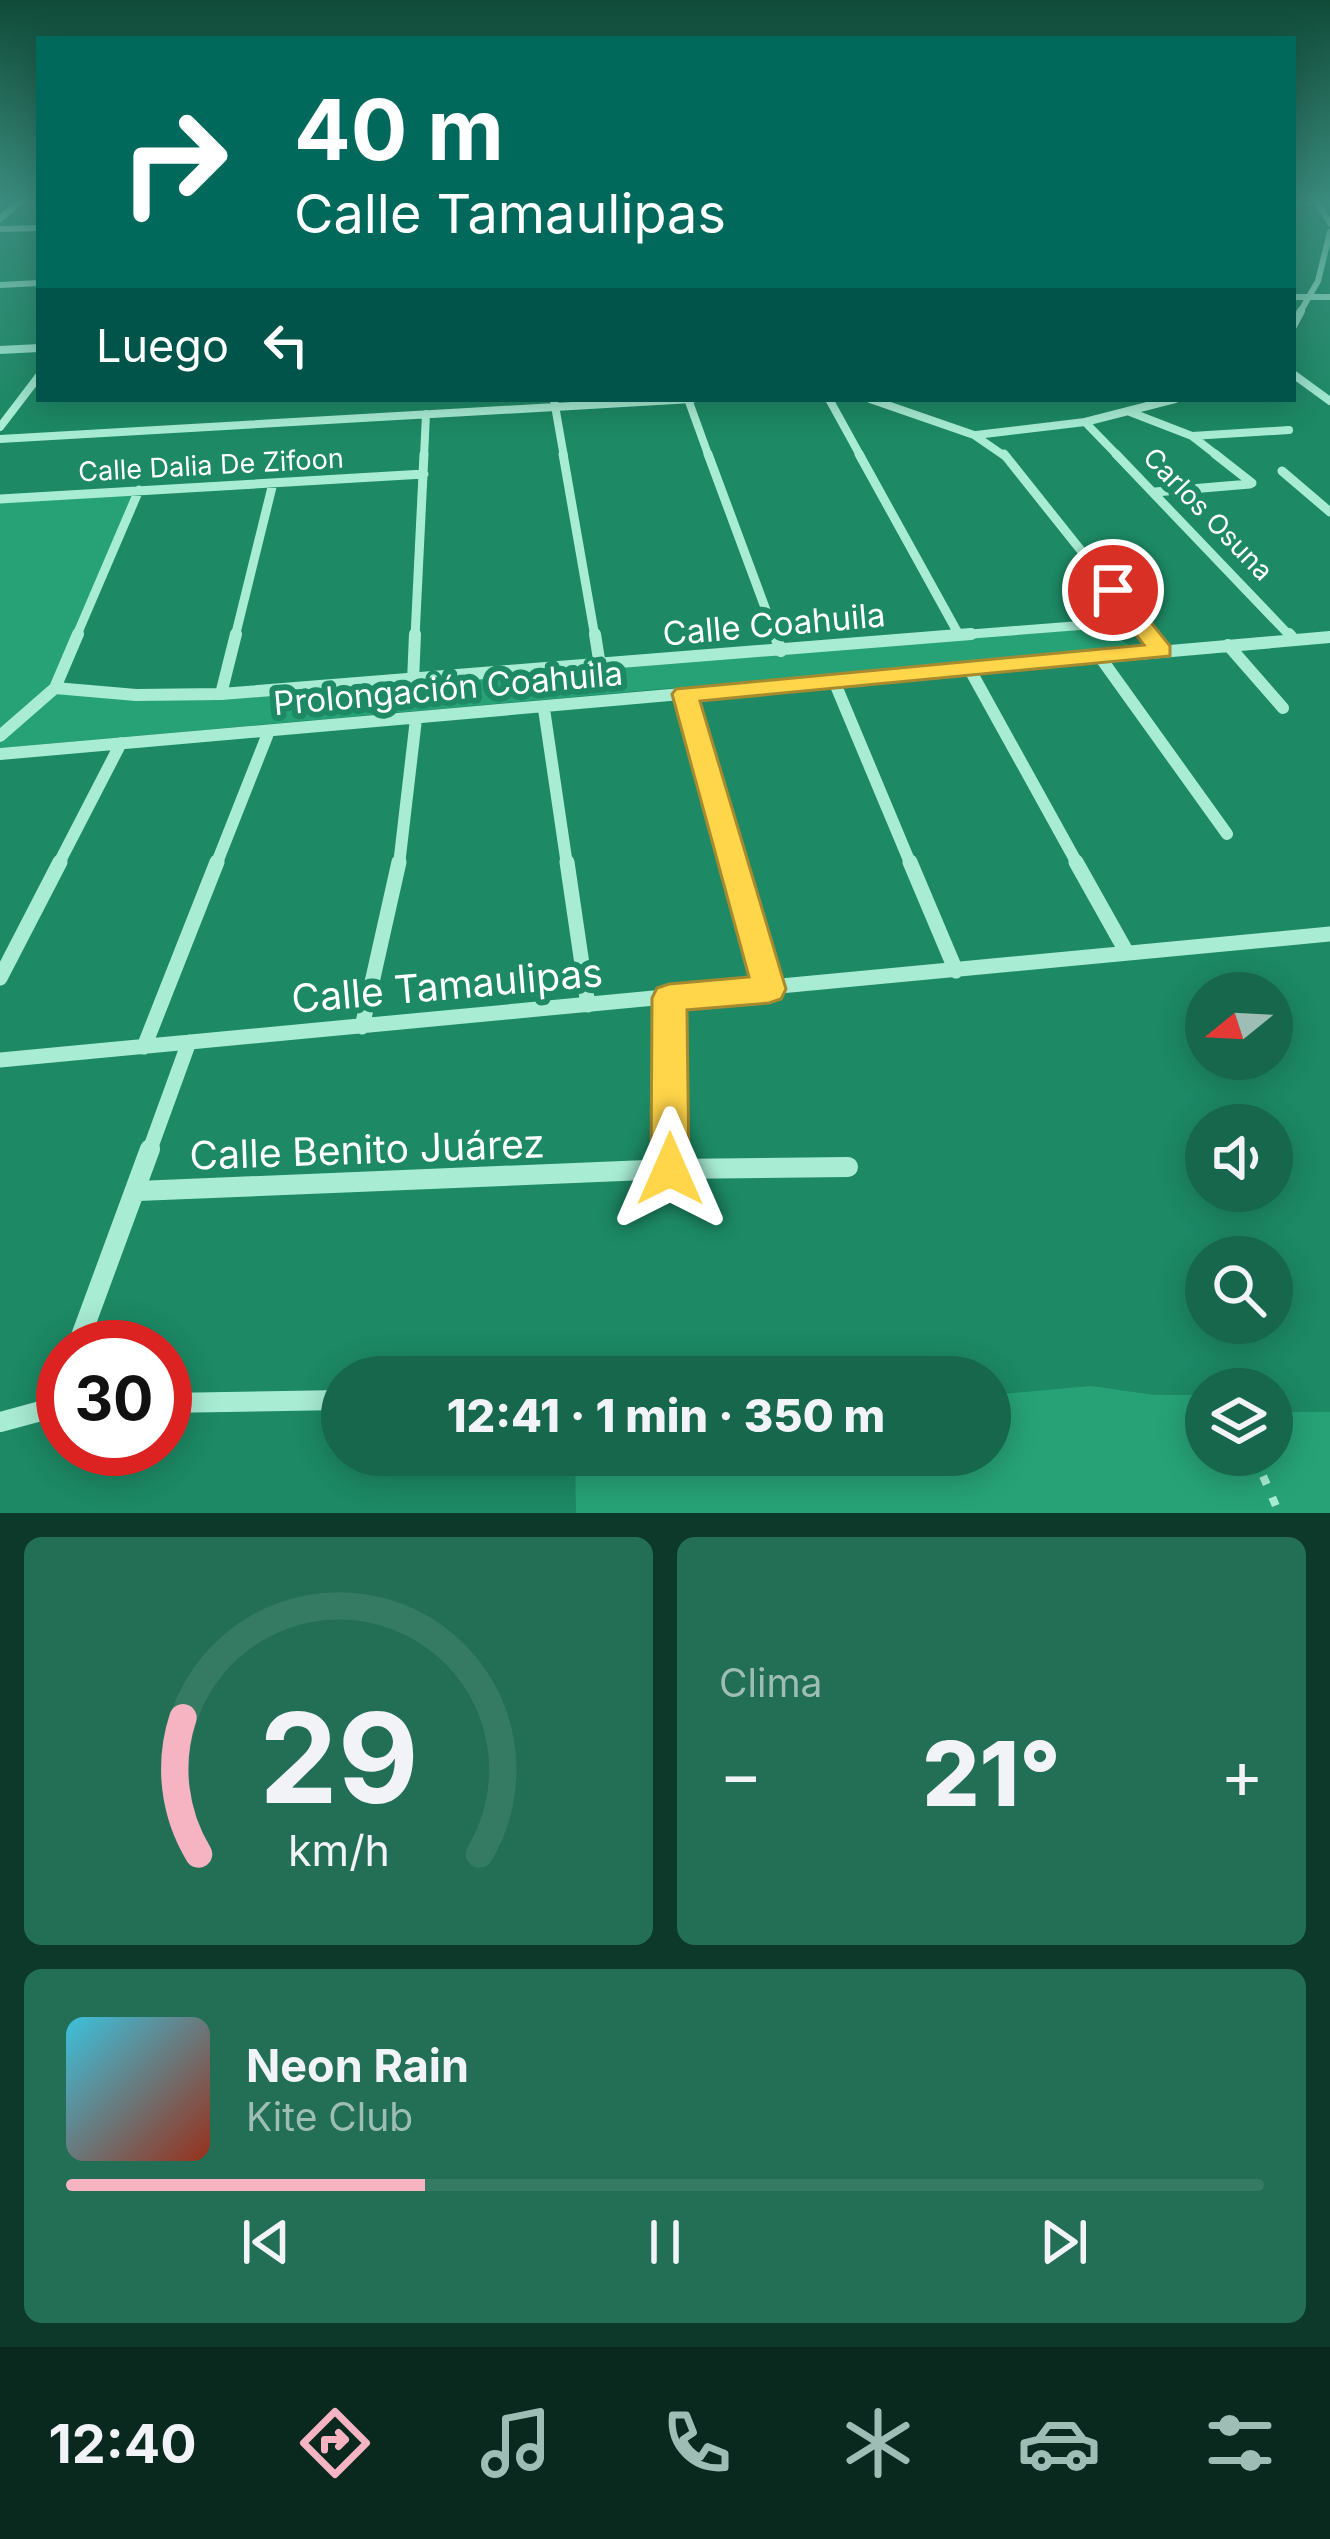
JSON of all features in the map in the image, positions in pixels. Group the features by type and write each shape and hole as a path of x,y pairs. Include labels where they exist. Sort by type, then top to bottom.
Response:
{"street":[{"path":"1296,321 1317,271"},
{"path":"0,285 36,283"},
{"path":"1296,297 1330,297"},
{"path":"0,350 36,348"},
{"path":"1296,376 1330,401"},
{"path":"0,427 36,380"},
{"path":"24,395 36,394"},
{"path":"400,416 402,402"},
{"path":"0,439 588,402"},
{"path":"690,402 781,651"},
{"path":"831,402 959,635"},
{"path":"879,402 974,435 1014,463 1161,651"},
{"path":"974,435 1085,422 1164,402"},
{"path":"554,403 601,665"},
{"path":"1129,412 1192,436 1252,483 1155,492"},
{"path":"413,681 426,414"},
{"name":"Carlos Osuna","path":"1085,422 1294,640"},
{"path":"1192,436 1288,430"},
{"path":"1282,471 1330,512"},
{"name":"Calle Dalia De Zifoon","path":"0,499 424,474"},
{"path":"220,694 273,483"},
{"path":"0,736 56,688 139,490"},
{"name":"Calle Coahuila","path":"56,688 136,695 220,694 1138,621"},
{"path":"1324,638 1330,650"},
{"name":"Prolongación Coahuila","path":"0,754 1324,638"},
{"path":"1228,645 1283,708"},
{"path":"1100,657 1227,834"},
{"path":"969,668 1127,953"},
{"path":"834,681 956,971"},
{"path":"685,694 769,989"},
{"path":"544,709 588,1005"},
{"path":"362,1027 404,841 416,719"},
{"path":"144,1047 269,730"},
{"path":"0,978 122,743"},
{"name":"Calle Tamaulipas","path":"0,1060 1330,934"},
{"path":"669,998 670,1169"},
{"path":"88,1320 189,1042"},
{"name":"Calle Benito Juárez","path":"138,1191 670,1169 848,1167"},
{"path":"192,1403 321,1400"},
{"path":"0,1422 36,1412"}],"path":[{"path":"1263,1476 1279,1513"}],"green space":[{"path":"139,490 56,687 221,694 1103,628 1132,647 0,748 0,499"},
{"path":"1091,1386 1185,1395 1185,1476 1293,1476 1293,1412 1330,1412 1330,1513 576,1513 575,1476 1011,1476 1011,1393"}],"route":[{"path":"670,1169 669,998 769,989 685,694 1161,651 1113,590"}]}
